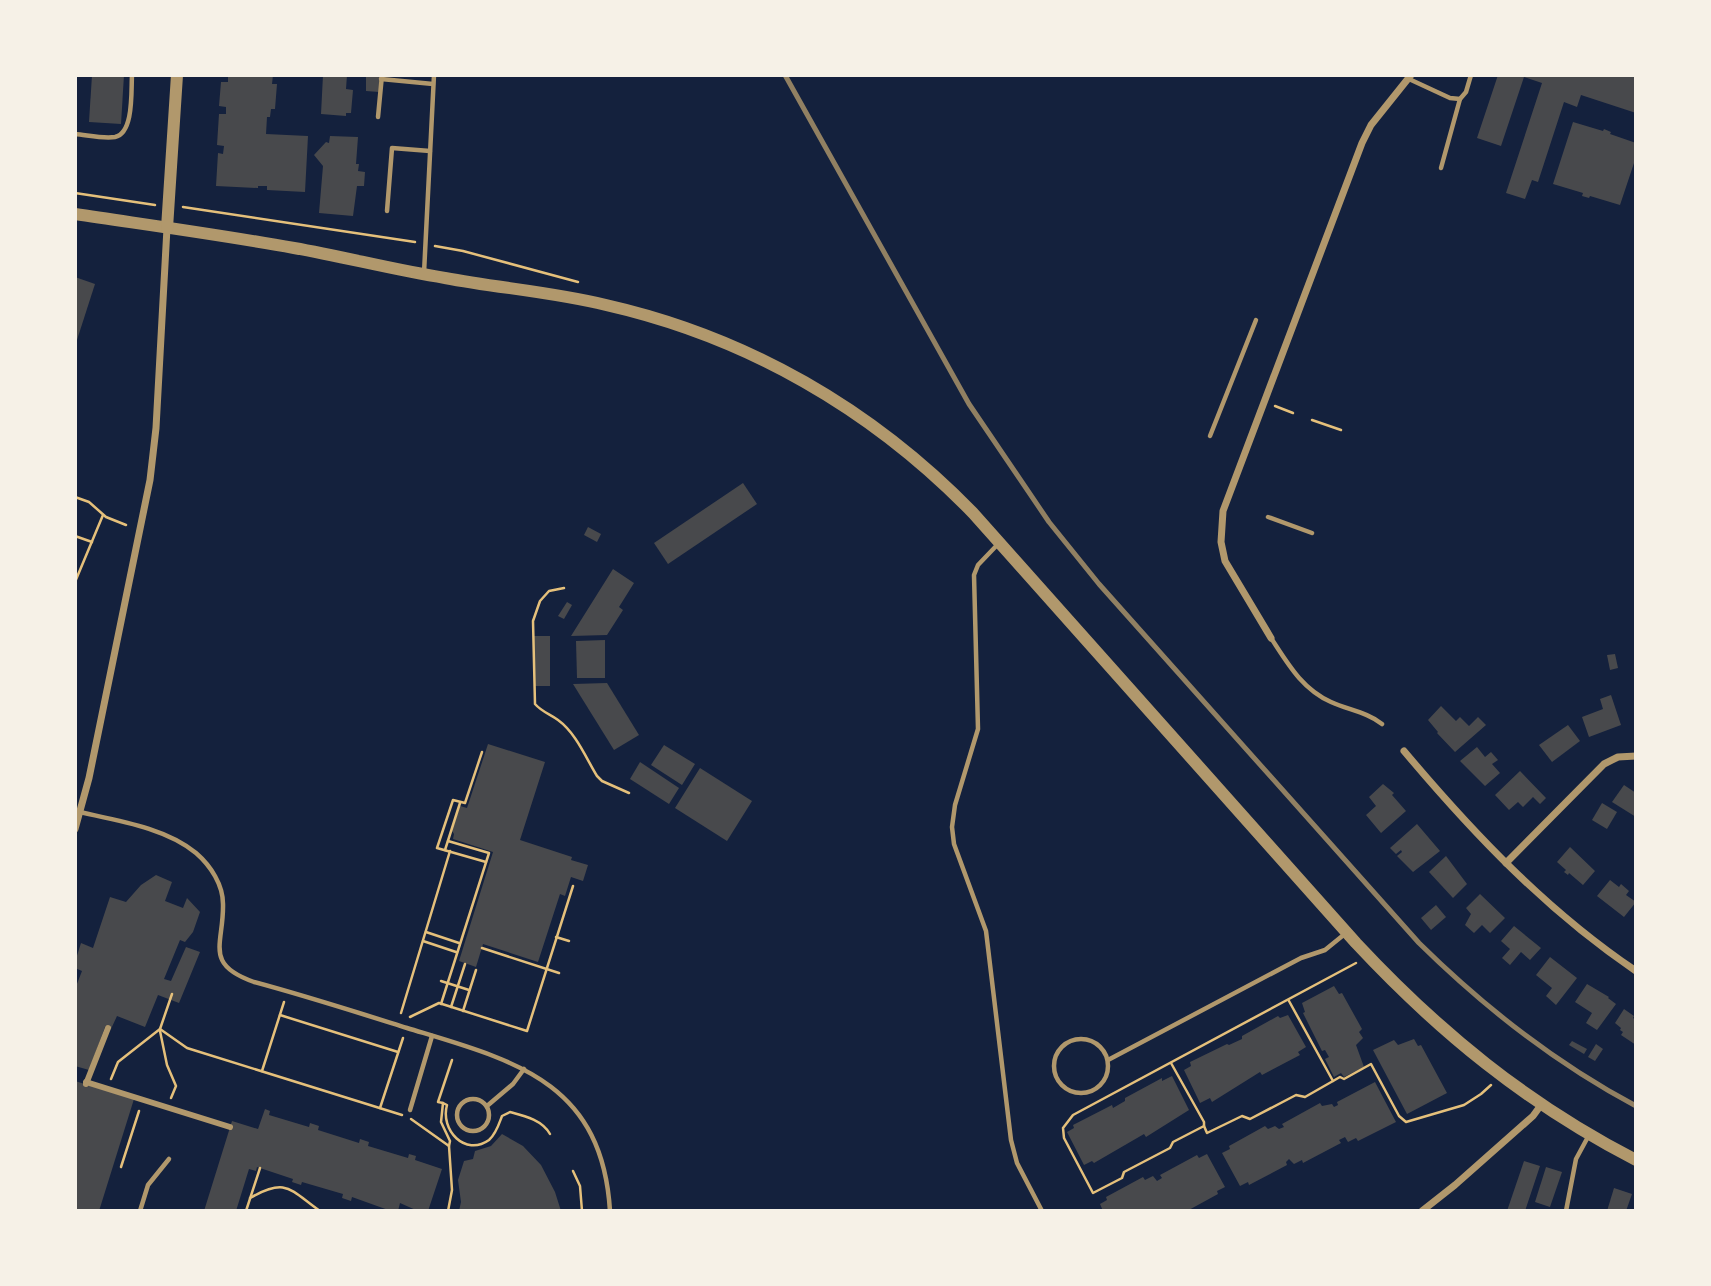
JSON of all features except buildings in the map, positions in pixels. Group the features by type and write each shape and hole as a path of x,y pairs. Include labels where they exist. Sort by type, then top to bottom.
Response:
{"street":[{"path":"75,829 150,480 156,428 177,75"},
{"path":"1271,638 1226,561 1222,542 1223,512 1362,143 1371,125 1410,77"},
{"path":"75,214 291,247 424,274 605,304 693,330 751,354 806,382 877,428 930,471 1000,542 1398,988 1490,1069 1589,1135 1636,1160"},
{"path":"1405,751 1443,797 1506,863 1577,929 1636,971"},
{"path":"1506,863 1594,773 1618,757 1636,756"},
{"path":"108,1028 86,1083 230,1127"},
{"path":"1422,1211 1533,1116 1541,1105"}],"lane":[{"path":"75,134 116,137 125,131 129,119 132,75"},
{"path":"424,274 434,75"},
{"path":"1441,168 1460,99 1466,92 1471,75"},
{"path":"378,117 381,77 433,84"},
{"path":"1410,77 1450,97 1460,99"},
{"path":"387,211 392,148 430,151"},
{"path":"1210,436 1256,320"},
{"path":"1268,517 1312,533"},
{"path":"1000,542 978,565 974,575 978,729 955,805 952,827 954,844 986,931 1011,1140 1017,1163 1042,1211"},
{"path":"1271,638 1305,686 1320,697 1358,711 1382,724"},
{"path":"78,811 161,834 180,842 207,864 222,893 219,953 232,972 254,982 495,1055 546,1082 561,1095 584,1124 602,1159 610,1211"},
{"path":"1108,1060 1301,958 1325,950 1347,933"},
{"path":"410,1110 432,1036"},
{"path":"1074,1039 1092,1040 1099,1045 1108,1060 1106,1078 1092,1091 1074,1093 1065,1089 1054,1073 1055,1056 1060,1048 1074,1039"},
{"path":"487,1106 513,1084 524,1069"},
{"path":"478,1100 487,1106 489,1122 482,1130 471,1132 461,1126 457,1117 459,1106 463,1102 478,1100"},
{"path":"1566,1211 1576,1159 1589,1135"},
{"path":"140,1211 148,1185 169,1159"}],"path":[{"path":"75,193 463,251"},
{"path":"1275,407 1293,413"},
{"path":"1312,420 1341,430"},
{"path":"75,497 89,502 103,515 126,525"},
{"path":"75,582 103,515"},
{"path":"75,536 92,542"},
{"path":"564,588 549,591 535,610 535,704 558,720 571,734 602,781 629,793"},
{"path":"482,752 465,803 453,800 437,848 486,862"},
{"path":"445,850 460,802"},
{"path":"443,830 451,833"},
{"path":"441,1004 489,853 448,841"},
{"path":"450,851 401,1014 412,1017 441,1004 527,1031 573,886"},
{"path":"426,932 460,944"},
{"path":"556,937 569,941"},
{"path":"423,941 457,952"},
{"path":"482,948 559,973"},
{"path":"1204,1126 1173,1142 1170,1148 1124,1172 1122,1178 1093,1193 1064,1138 1063,1128 1073,1115 1356,963"},
{"path":"452,1007 465,964"},
{"path":"463,1011 476,970"},
{"path":"441,981 469,990"},
{"path":"169,1104 176,1086 167,1065 160,1029 172,994"},
{"path":"1289,1000 1332,1081"},
{"path":"262,1071 284,1002"},
{"path":"280,1015 398,1052"},
{"path":"160,1029 187,1048 412,1119 449,1146"},
{"path":"110,1083 118,1062 160,1029"},
{"path":"380,1108 403,1036"},
{"path":"452,1060 438,1102 447,1105 445,1112 448,1128 456,1139 465,1142 487,1141 496,1132 505,1113 515,1113 537,1121 550,1134"},
{"path":"1171,1063 1205,1122 1207,1133 1242,1116 1250,1119 1296,1094 1305,1097 1340,1077 1344,1079 1373,1065 1399,1116 1406,1122 1464,1105 1491,1084"},
{"path":"443,1103 441,1122 450,1141 452,1190 448,1211"},
{"path":"121,1167 140,1107"},
{"path":"246,1211 260,1168"},
{"path":"573,1171 580,1186 582,1211"},
{"path":"250,1198 278,1187 287,1188 298,1193 320,1211"}],"railway":[{"path":"785,75 969,404 1049,522 1099,584 1419,943 1469,989 1522,1032 1577,1071 1636,1106"}]}
